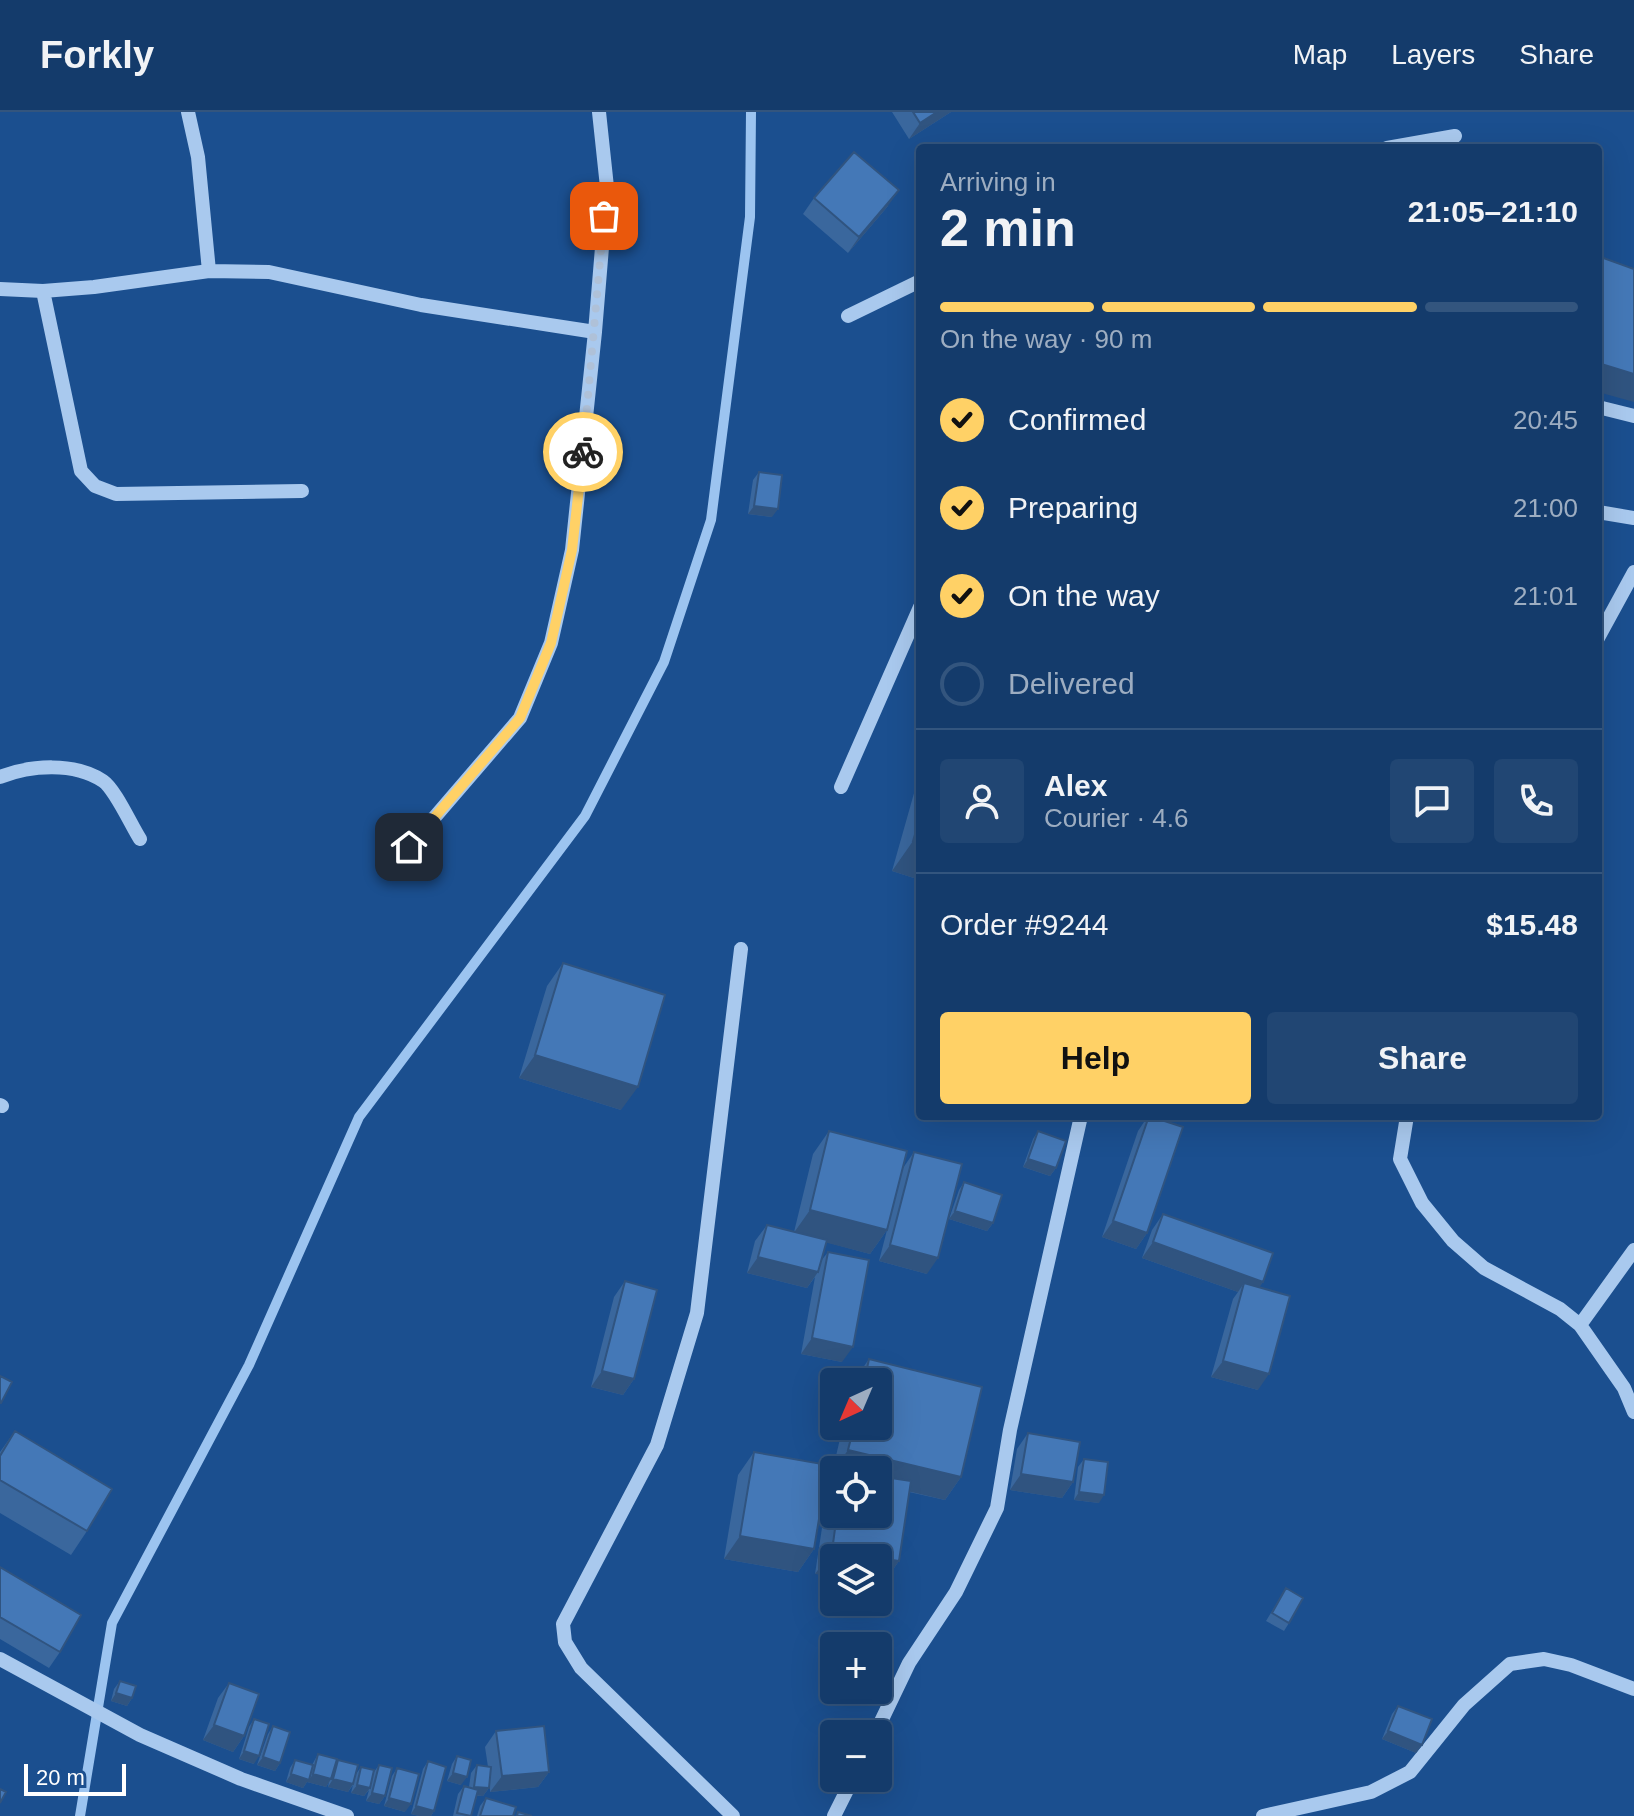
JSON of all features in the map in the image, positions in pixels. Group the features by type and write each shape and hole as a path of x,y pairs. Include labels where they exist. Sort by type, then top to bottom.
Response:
{"street":[{"path":"188,112 198,157 209,271"},
{"path":"409,847 520,718 551,643 572,550 595,332 607,187 599,112"},
{"path":"1410,144 1455,136"},
{"path":"0,289 43,291 94,287 209,271 269,272 421,305 595,332"},
{"path":"848,316 916,283"},
{"path":"43,291 81,471 95,486 116,494 302,491"},
{"path":"1602,408 1634,416"},
{"path":"1602,513 1634,518"},
{"path":"1602,631 1634,572"},
{"path":"841,787 916,616"},
{"path":"0,777 20,769 71,768 105,782 140,839"},
{"path":"733,1816 581,1668 565,1642 563,1624 657,1445 697,1313 741,949"},
{"path":"882,1720 909,1663 956,1592 997,1508 1010,1430 1080,1120"},
{"path":"1406,1120 1400,1159 1422,1203 1445,1232 1484,1268 1560,1309 1580,1325 1624,1388 1634,1412"},
{"path":"1580,1325 1634,1250"},
{"path":"0,1659 140,1735 241,1779 347,1816"},
{"path":"1263,1816 1371,1792 1410,1772 1464,1705 1510,1664 1544,1659 1571,1665 1634,1689"},
{"path":"834,1816 846,1792"}],"building":[{"path":"913,112 937,112 920,123"},
{"path":"854,152 899,190 859,237 814,198"},
{"path":"1602,257 1634,269 1634,374 1602,364"},
{"path":"759,472 782,475 778,509 754,506"},
{"path":"563,963 665,995 638,1087 535,1055"},
{"path":"1148,1120 1161,1120 1183,1127 1147,1233 1113,1221"},
{"path":"829,1131 907,1151 887,1230 810,1210"},
{"path":"1038,1131 1066,1141 1056,1168 1028,1159"},
{"path":"914,1152 962,1164 938,1258 890,1245"},
{"path":"964,1182 1002,1195 993,1223 955,1211"},
{"path":"1163,1214 1273,1253 1263,1282 1153,1242"},
{"path":"767,1225 827,1240 818,1272 758,1257"},
{"path":"828,1252 869,1260 853,1347 812,1338"},
{"path":"625,1281 657,1290 634,1379 602,1371"},
{"path":"1244,1283 1290,1296 1269,1374 1223,1361"},
{"path":"869,1359 982,1387 961,1477 892,1461 892,1456 873,1456 848,1450 850,1440 892,1440 892,1368 867,1368"},
{"path":"0,1376 12,1382 1,1403 0,1403"},
{"path":"15,1431 112,1489 87,1531 0,1480 0,1456"},
{"path":"1028,1433 1080,1442 1073,1482 1021,1474"},
{"path":"754,1452 820,1464 820,1513 814,1549 740,1536"},
{"path":"1084,1459 1108,1462 1104,1495 1079,1492"},
{"path":"892,1478 911,1481 899,1561 892,1560 892,1544 833,1544 835,1528 892,1528"},
{"path":"0,1567 81,1615 60,1652 0,1617"},
{"path":"1286,1588 1303,1598 1289,1623 1272,1613"},
{"path":"120,1681 136,1686 132,1698 116,1693"},
{"path":"229,1683 259,1694 244,1736 214,1725"},
{"path":"1398,1706 1432,1719 1422,1745 1388,1731"},
{"path":"254,1719 269,1724 259,1756 244,1751"},
{"path":"273,1726 290,1732 280,1763 263,1757"},
{"path":"544,1726 549,1772 502,1776 496,1731"},
{"path":"318,1754 337,1759 331,1779 313,1774"},
{"path":"457,1756 471,1760 467,1777 453,1773"},
{"path":"295,1760 313,1765 309,1780 291,1774"},
{"path":"338,1760 358,1765 353,1784 333,1779"},
{"path":"428,1761 446,1767 434,1811 416,1806"},
{"path":"379,1765 392,1768 385,1796 372,1793"},
{"path":"477,1765 491,1767 489,1788 474,1787"},
{"path":"361,1767 374,1770 370,1788 357,1785"},
{"path":"397,1768 419,1774 411,1804 389,1798"},
{"path":"464,1786 478,1790 471,1816 457,1813"},
{"path":"0,1789 6,1792 0,1803"},
{"path":"486,1798 516,1807 513,1816 480,1816"}],"waterway":[{"path":"80,1816 112,1623 249,1365 359,1117 585,816 664,662 711,520 750,217 751,112"}],"way so far":[{"path":"583,452 604,216"}],"route":[{"path":"409,847 520,718 551,643 572,550 583,452"}]}
